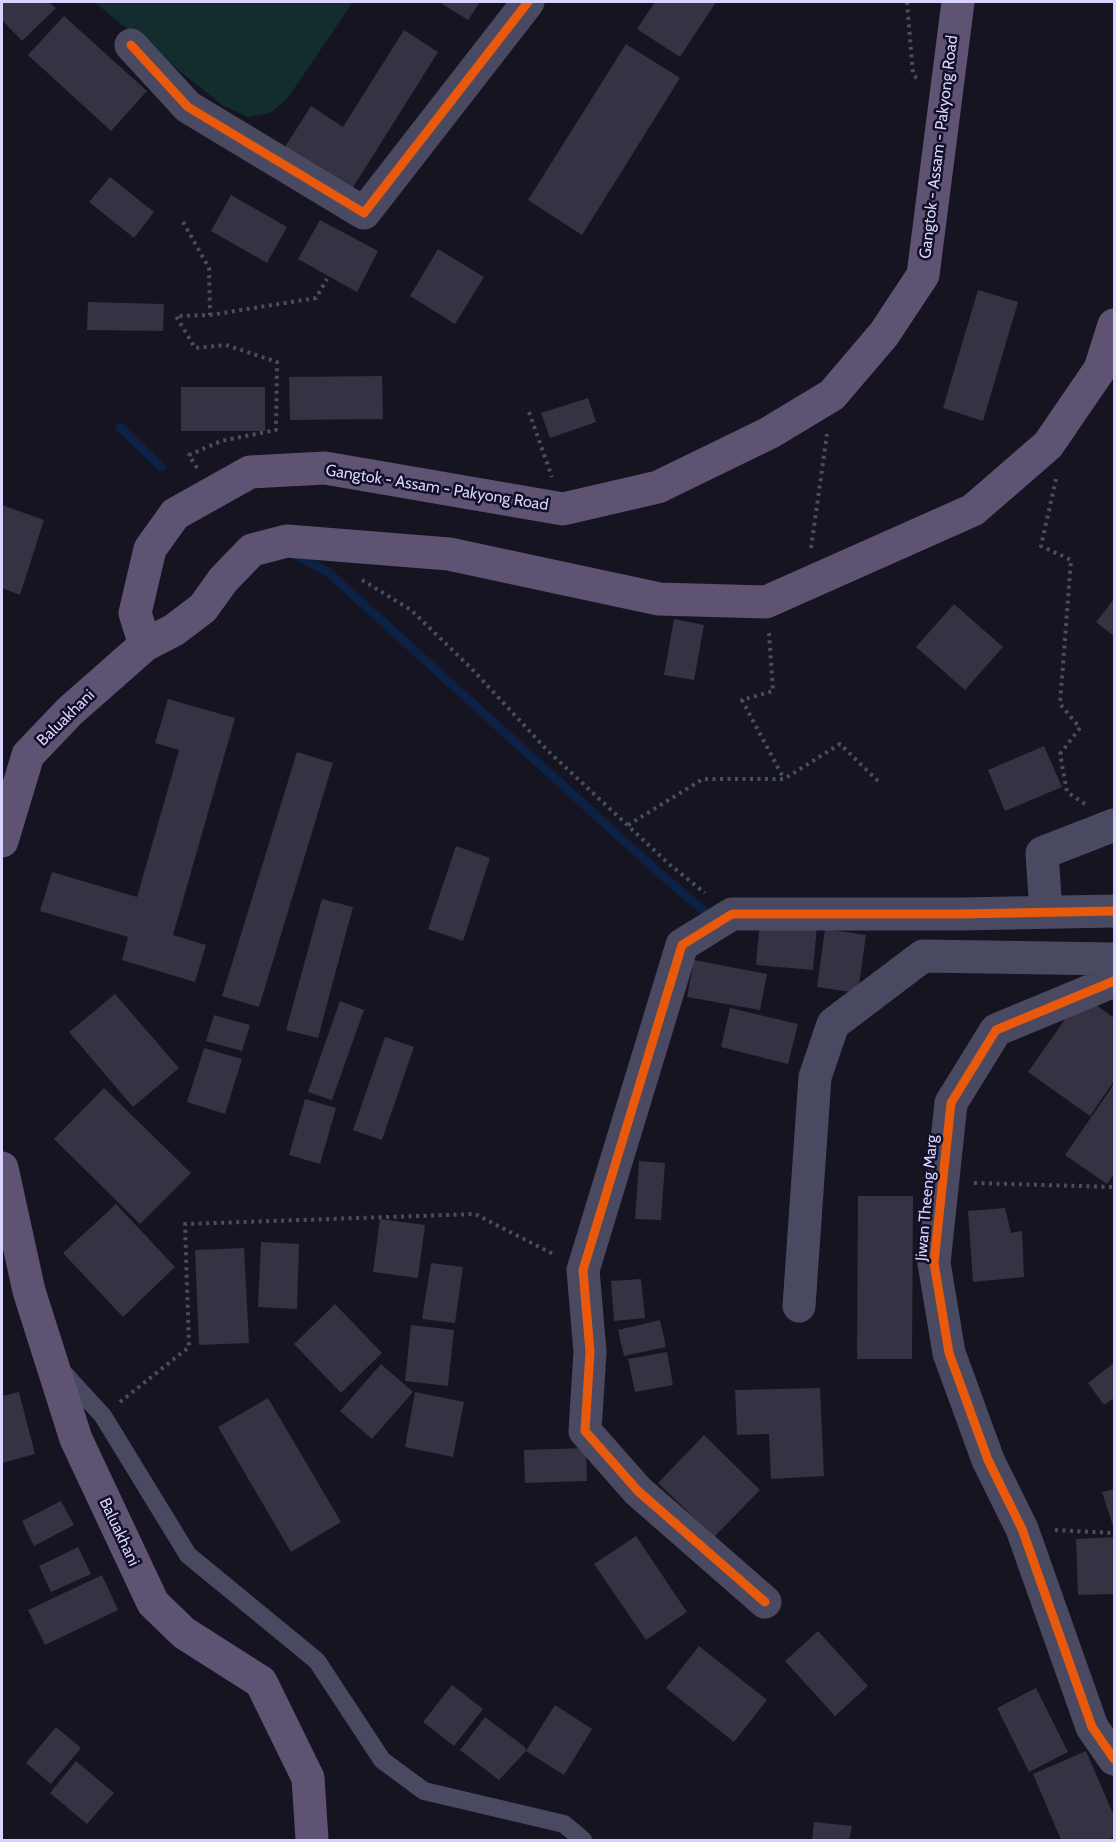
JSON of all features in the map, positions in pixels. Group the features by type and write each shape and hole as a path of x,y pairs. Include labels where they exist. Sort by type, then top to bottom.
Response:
{"main road":[{"name":"Gangtok - Assam - Pakyong Road","path":"145,645 135,614 150,549 176,514 250,472 325,468 563,509 658,487 769,433 832,395 884,334 923,275 958,2"},
{"path":"766,602 973,510 1048,445 1100,369 1114,325"},
{"name":"Baluakhani","path":"2,841 28,755 70,711 145,645 174,630 203,608 223,580 252,550 287,541 449,554 658,599 766,602"},
{"name":"Baluakhani","path":"2,1168 29,1291 76,1439 153,1603 184,1633 261,1682 308,1778 312,1840"}],"street":[{"path":"131,45 188,106 364,213 528,2"},
{"path":"1046,912 1042,853 1114,825"},
{"path":"765,1602 638,1491 585,1431 590,1352 584,1270 682,945 732,914 1114,911"},
{"path":"799,1306 815,1077 833,1024 923,956 1114,960"},
{"name":"Jiwan Theeng Marg","path":"1114,981 996,1030 951,1102 934,1263 949,1353 988,1460 1022,1529 1092,1727 1114,1759"}],"lane":[{"path":"51,1359 103,1416 188,1555 317,1661 382,1760 424,1791 564,1824 583,1840"}],"path":[{"path":"183,222 209,268 210,315"},
{"path":"276,430 277,362 226,345 195,348 176,316 210,315 316,298 327,279"},
{"path":"806,585 832,395"},
{"path":"529,412 563,509"},
{"path":"1057,477 1041,546 1071,560 1059,704 1080,728 1060,754 1067,792 1086,805"},
{"path":"352,574 411,610 471,668 548,751 669,864 732,914"},
{"path":"766,602 773,691 742,700 784,779"},
{"path":"628,825 703,779 784,779 840,744 879,782"},
{"path":"943,1182 1114,1187"},
{"path":"103,1416 189,1347 185,1224 475,1214 584,1270"},
{"path":"1022,1529 1114,1533"}],"green space":[{"path":"94,2 353,2 287,99 270,113 248,117 222,105"}],"building":[{"path":"2,2 49,2 56,8 22,41 2,20"},
{"path":"439,2 480,2 468,20"},
{"path":"655,2 716,2 680,57 637,29"},
{"path":"64,16 147,91 111,131 28,55"},
{"path":"404,30 438,52 352,189 285,147 311,106 343,127"},
{"path":"626,44 680,78 582,235 528,200"},
{"path":"110,177 154,212 134,238 89,202"},
{"path":"231,195 287,227 267,263 211,231"},
{"path":"320,220 378,251 357,292 298,259"},
{"path":"438,249 484,277 455,324 410,296"},
{"path":"978,290 1018,302 983,421 943,408"},
{"path":"88,302 164,304 163,331 87,330"},
{"path":"382,376 383,419 290,420 289,377"},
{"path":"181,387 265,387 265,431 181,431"},
{"path":"588,398 596,422 550,438 541,413"},
{"path":"2,505 44,520 20,595 2,588"},
{"path":"1114,599 1114,636 1096,622"},
{"path":"954,604 1003,647 965,690 916,647"},
{"path":"674,619 704,625 694,680 664,675"},
{"path":"168,699 235,718 173,935 206,945 195,982 122,960 128,937 40,911 52,872 137,897 179,750 155,743"},
{"path":"1044,746 1062,787 1005,811 988,770"},
{"path":"297,752 333,763 259,1007 222,996"},
{"path":"456,846 490,858 463,941 428,929"},
{"path":"322,899 353,907 318,1038 286,1030"},
{"path":"760,920 817,926 813,970 756,965"},
{"path":"825,929 866,935 858,993 817,987"},
{"path":"694,960 767,974 760,1010 687,997"},
{"path":"115,994 179,1068 133,1107 69,1032"},
{"path":"1082,995 1114,1018 1114,1081 1090,1116 1028,1072"},
{"path":"340,1001 364,1010 332,1100 308,1092"},
{"path":"730,1008 798,1024 788,1064 721,1047"},
{"path":"214,1015 250,1025 242,1051 206,1041"},
{"path":"385,1037 414,1047 382,1140 353,1130"},
{"path":"204,1048 242,1059 225,1114 187,1102"},
{"path":"1114,1084 1114,1174 1107,1184 1065,1155"},
{"path":"104,1088 191,1173 140,1224 54,1139"},
{"path":"305,1099 336,1108 320,1164 289,1155"},
{"path":"639,1161 665,1163 661,1220 635,1219"},
{"path":"858,1196 913,1196 912,1359 857,1359"},
{"path":"116,1204 175,1267 123,1317 63,1253"},
{"path":"1005,1208 1011,1233 1022,1231 1024,1277 973,1282 968,1211"},
{"path":"380,1219 425,1225 418,1278 373,1272"},
{"path":"261,1242 299,1244 297,1309 258,1307"},
{"path":"244,1248 249,1343 199,1345 195,1250"},
{"path":"431,1263 463,1267 455,1323 422,1319"},
{"path":"641,1279 645,1318 614,1321 611,1281"},
{"path":"335,1304 382,1353 341,1393 294,1344"},
{"path":"660,1320 666,1347 624,1356 618,1330"},
{"path":"411,1325 454,1330 448,1386 405,1381"},
{"path":"667,1352 673,1385 635,1392 628,1359"},
{"path":"1114,1363 1114,1398 1104,1405 1088,1383"},
{"path":"381,1364 413,1392 372,1439 340,1411"},
{"path":"820,1388 824,1476 771,1479 769,1434 737,1435 735,1390"},
{"path":"19,1392 35,1454 2,1463 2,1396"},
{"path":"415,1392 464,1402 453,1457 405,1447"},
{"path":"268,1398 341,1522 291,1552 218,1427"},
{"path":"704,1435 760,1490 714,1537 658,1483"},
{"path":"586,1448 587,1481 525,1483 524,1450"},
{"path":"1114,1489 1114,1529 1102,1492"},
{"path":"61,1501 74,1525 34,1546 22,1521"},
{"path":"636,1536 687,1612 646,1640 594,1564"},
{"path":"1114,1537 1114,1594 1078,1595 1076,1539"},
{"path":"78,1547 91,1574 51,1592 39,1566"},
{"path":"102,1575 118,1610 45,1645 28,1610"},
{"path":"818,1631 868,1686 835,1716 785,1661"},
{"path":"699,1646 767,1700 734,1742 666,1688"},
{"path":"452,1685 483,1709 454,1746 423,1722"},
{"path":"1036,1688 1068,1752 1029,1772 997,1708"},
{"path":"555,1705 592,1729 564,1775 526,1751"},
{"path":"485,1717 525,1747 526,1751 499,1780 460,1750"},
{"path":"56,1727 81,1748 51,1784 26,1763"},
{"path":"1086,1751 1114,1816 1114,1837 1106,1840 1061,1840 1033,1774"},
{"path":"76,1761 114,1793 87,1824 50,1793"},
{"path":"814,1822 852,1826 849,1840 812,1840"}],"waterway":[{"path":"120,427 161,467"},
{"path":"293,554 328,572 656,870 709,915"}],"cycle path":[{"path":"131,45 188,107 364,213 528,2"},
{"path":"765,1602 638,1491 585,1431 590,1352 583,1270 682,945 732,914 1114,911"},
{"path":"1114,981 996,1030 951,1103 934,1263 949,1353 988,1460 1022,1529 1092,1727 1114,1759"}]}
